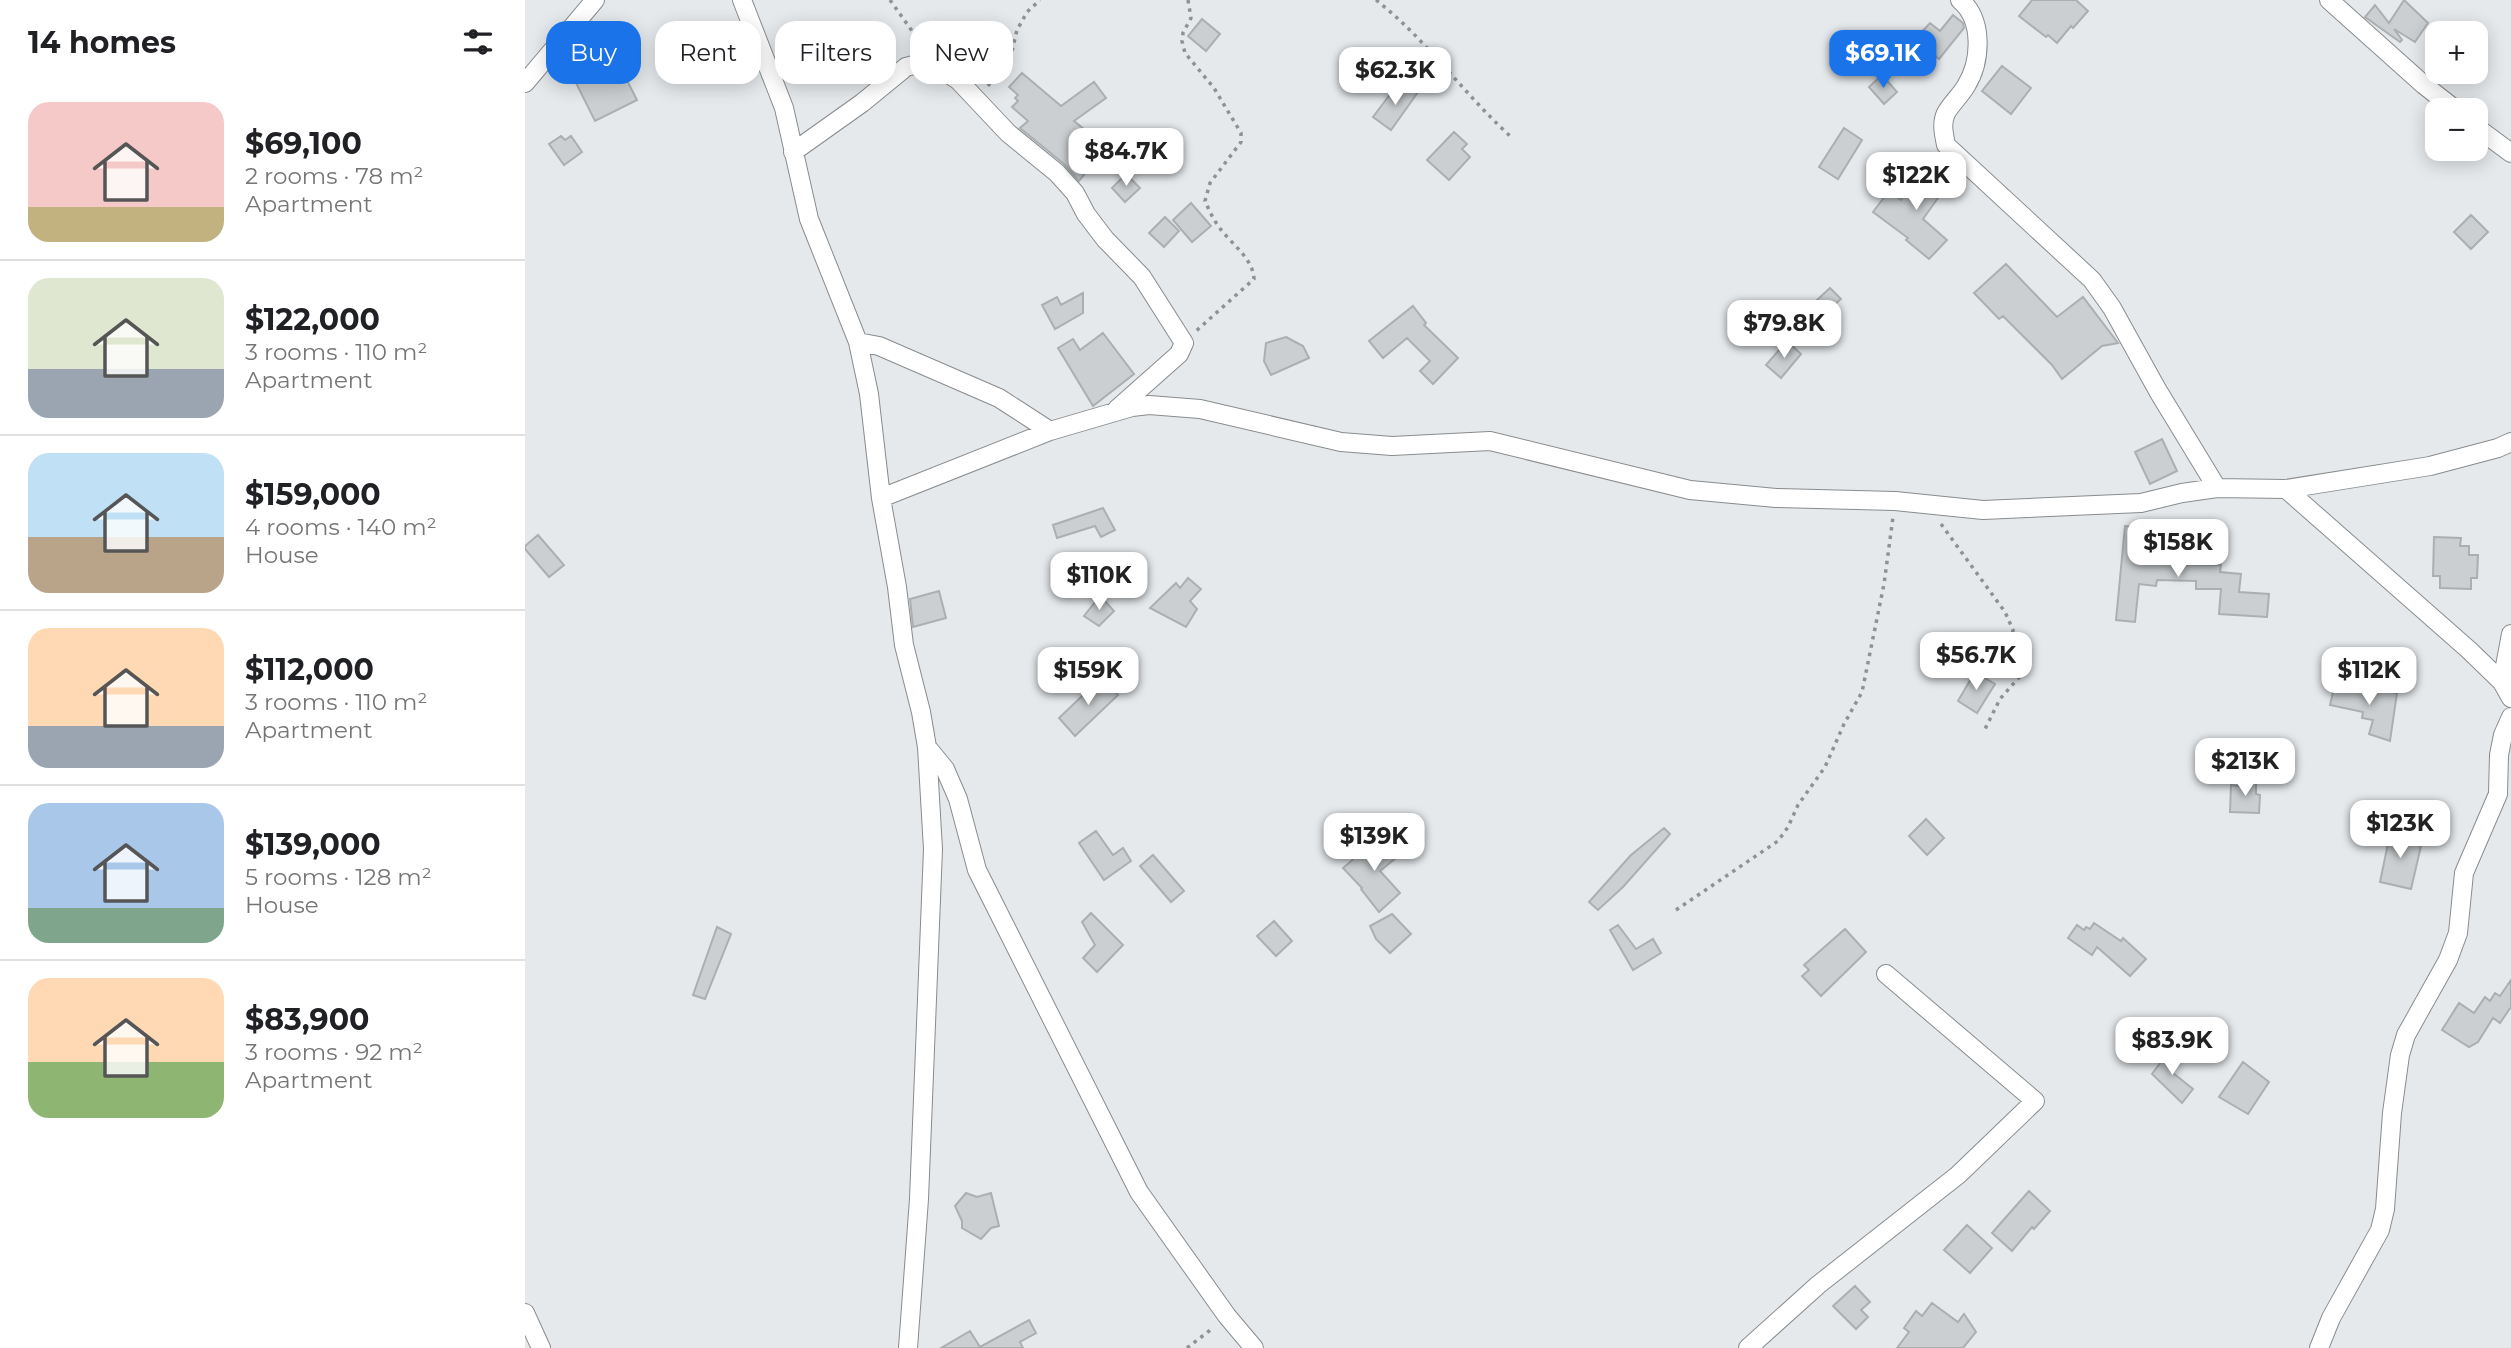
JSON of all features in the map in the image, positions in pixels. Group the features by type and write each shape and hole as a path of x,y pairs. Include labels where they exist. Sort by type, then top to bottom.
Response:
{"street":[{"path":"525,83 594,0"},
{"path":"741,0 784,108 809,219 858,342 869,394 881,498 904,645 927,747 932,862 919,1186 908,1348"},
{"path":"1960,0 1969,7 1978,34 1978,53 1968,84 1945,114 1942,129 1946,145 2091,281 2112,308 2217,488"},
{"path":"2329,0 2441,98"},
{"path":"793,152 910,66"},
{"path":"962,84 1008,133 1057,173 1075,193 1086,214 1105,239 1142,277 1184,343 1179,354 1111,413"},
{"path":"2488,136 2511,153"},
{"path":"858,342 879,346 999,398 1050,431"},
{"path":"881,498 1050,431 1132,407 1168,405 1200,409 1341,442 1392,446 1490,441 1690,490 1776,498 1895,501 1983,510 2141,503 2182,492 2217,488 2286,489 2431,466 2511,442"},
{"path":"2286,489 2502,682 2511,698"},
{"path":"2502,682 2511,634"},
{"path":"2319,1348 2331,1318 2380,1230 2385,1209 2392,1114 2400,1055 2406,1035 2448,960 2458,933 2464,873 2498,794 2499,755 2503,735 2511,717"},
{"path":"927,747 945,769 958,799 982,881 1139,1192 1227,1316 1254,1348"},
{"path":"1748,1348 1818,1285 1958,1175 2035,1101 1887,974"},
{"path":"525,1312 541,1348"}],"path":[{"path":"890,0 910,29"},
{"path":"978,100 1012,51 1017,30 1027,12 1040,0"},
{"path":"1184,343 1254,279 1254,270 1218,227 1205,201 1210,183 1241,142 1241,133 1214,88 1185,53 1183,33 1191,18 1188,0"},
{"path":"1376,0 1412,32 1486,114 1510,136"},
{"path":"1676,910 1778,841 1798,805 1825,767 1862,692 1884,584 1895,501"},
{"path":"1931,506 1945,531 2004,612 2013,630 2011,645 2022,667 2022,674 2000,699 1984,731"},
{"path":"1187,1348 1227,1316"}],"building":[{"path":"2032,0 2076,0 2088,11 2057,43 2019,16"},
{"path":"2404,0 2426,21 2425,27 2415,42 2394,29 2402,40 2400,42 2365,17 2375,5 2389,23"},
{"path":"1953,15 1963,23 1964,28 1939,59 1915,39 1930,23 1940,31"},
{"path":"1202,19 1220,34 1206,51 1188,36"},
{"path":"2002,66 2031,88 2011,114 1982,91"},
{"path":"1022,73 1061,106 1094,82 1106,98 1074,121 1106,147 1079,181 1064,164 1020,128 1028,121 1012,107 1018,101 1015,98 1018,95 1009,87"},
{"path":"1882,75 1897,92 1884,104 1869,87"},
{"path":"576,84 629,84 637,100 595,121"},
{"path":"1406,84 1418,92 1391,130 1373,117 1394,89 1400,93"},
{"path":"1844,128 1862,140 1838,179 1819,167"},
{"path":"1454,132 1467,144 1462,149 1470,157 1449,180 1427,160"},
{"path":"561,136 565,140 571,136 582,152 564,165 549,144"},
{"path":"1926,165 1950,181 1923,219 1947,240 1929,259 1906,240 1908,238 1873,212 1889,191 1901,200"},
{"path":"1126,174 1140,188 1125,202 1112,188"},
{"path":"1191,203 1211,226 1192,242 1173,220"},
{"path":"2471,215 2488,232 2471,249 2454,232"},
{"path":"1165,217 1179,231 1164,247 1149,233"},
{"path":"2006,264 2057,317 2083,297 2118,343 2102,346 2062,379 2052,365 2003,316 1999,319 1974,293"},
{"path":"1830,288 1841,299 1827,311 1838,324 1826,336 1804,312"},
{"path":"1083,293 1083,313 1055,329 1042,305 1057,297 1061,305"},
{"path":"1413,306 1426,323 1424,325 1458,358 1433,384 1420,371 1430,361 1407,338 1383,358 1369,341"},
{"path":"1103,333 1134,374 1093,406 1058,348 1073,339 1080,350"},
{"path":"1286,337 1303,346 1309,358 1271,375 1264,361 1266,343"},
{"path":"1787,341 1801,354 1781,378 1766,365"},
{"path":"2162,439 2177,471 2150,484 2135,452"},
{"path":"1103,508 1115,530 1101,537 1095,526 1057,538 1053,525"},
{"path":"2125,526 2145,528 2144,541 2163,544 2160,564 2221,565 2220,572 2241,574 2239,592 2269,594 2267,617 2219,614 2221,589 2196,589 2196,581 2157,580 2156,586 2139,584 2135,622 2116,620"},
{"path":"538,535 564,565 549,577 525,549"},
{"path":"2434,537 2461,538 2460,546 2469,546 2469,555 2478,555 2477,578 2471,578 2471,589 2440,588 2440,576 2433,576"},
{"path":"1188,578 1201,589 1190,601 1197,609 1186,627 1150,608 1176,583 1180,588"},
{"path":"939,591 946,618 913,627 910,599"},
{"path":"1100,596 1114,611 1099,626 1084,616"},
{"path":"1975,672 1995,684 1977,713 1958,701"},
{"path":"1101,678 1118,695 1075,736 1059,718"},
{"path":"2335,684 2397,693 2390,741 2369,734 2373,720 2362,718 2363,712 2330,705"},
{"path":"2239,781 2256,781 2256,794 2260,795 2259,813 2230,812 2231,785 2239,786"},
{"path":"1926,819 1944,838 1927,855 1909,836"},
{"path":"1664,828 1670,834 1623,887 1598,910 1589,902 1631,855"},
{"path":"2391,829 2414,834 2412,844 2421,846 2411,889 2380,882"},
{"path":"1096,831 1113,855 1123,848 1131,861 1104,880 1079,843"},
{"path":"1380,836 1397,857 1380,871 1400,893 1379,912 1343,868"},
{"path":"1153,855 1184,891 1171,902 1140,866"},
{"path":"1091,913 1123,945 1097,972 1083,958 1095,945 1082,922"},
{"path":"1392,914 1411,934 1390,953 1376,939 1370,926"},
{"path":"1274,921 1292,941 1276,956 1257,936"},
{"path":"2094,923 2121,941 2123,938 2146,959 2130,976 2097,947 2092,955 2068,938 2077,925 2084,930 2086,927 2090,929"},
{"path":"1618,925 1636,949 1653,939 1661,953 1633,970 1610,930"},
{"path":"717,927 731,934 705,999 693,995"},
{"path":"1845,929 1866,952 1821,996 1802,976 1809,970 1804,965"},
{"path":"2511,980 2511,1007 2500,1023 2493,1018 2478,1042 2469,1047 2442,1030 2459,1003 2474,1013 2485,997 2490,1001 2495,993 2500,996"},
{"path":"2170,1050 2181,1059 2173,1073 2193,1089 2182,1103 2152,1074"},
{"path":"2243,1062 2269,1082 2248,1114 2219,1097"},
{"path":"2029,1191 2050,1211 2012,1251 1992,1233"},
{"path":"966,1193 977,1197 991,1193 999,1226 991,1228 981,1239 962,1228 962,1221 955,1206"},
{"path":"1967,1225 1992,1248 1970,1273 1944,1250"},
{"path":"1855,1286 1870,1302 1861,1310 1868,1317 1856,1329 1833,1306"},
{"path":"1932,1303 1958,1322 1964,1314 1976,1332 1963,1348 1897,1348 1909,1332 1904,1328 1916,1311 1922,1316"},
{"path":"1029,1320 1036,1333 1020,1342 1023,1348 941,1348 970,1331 980,1347"}]}
